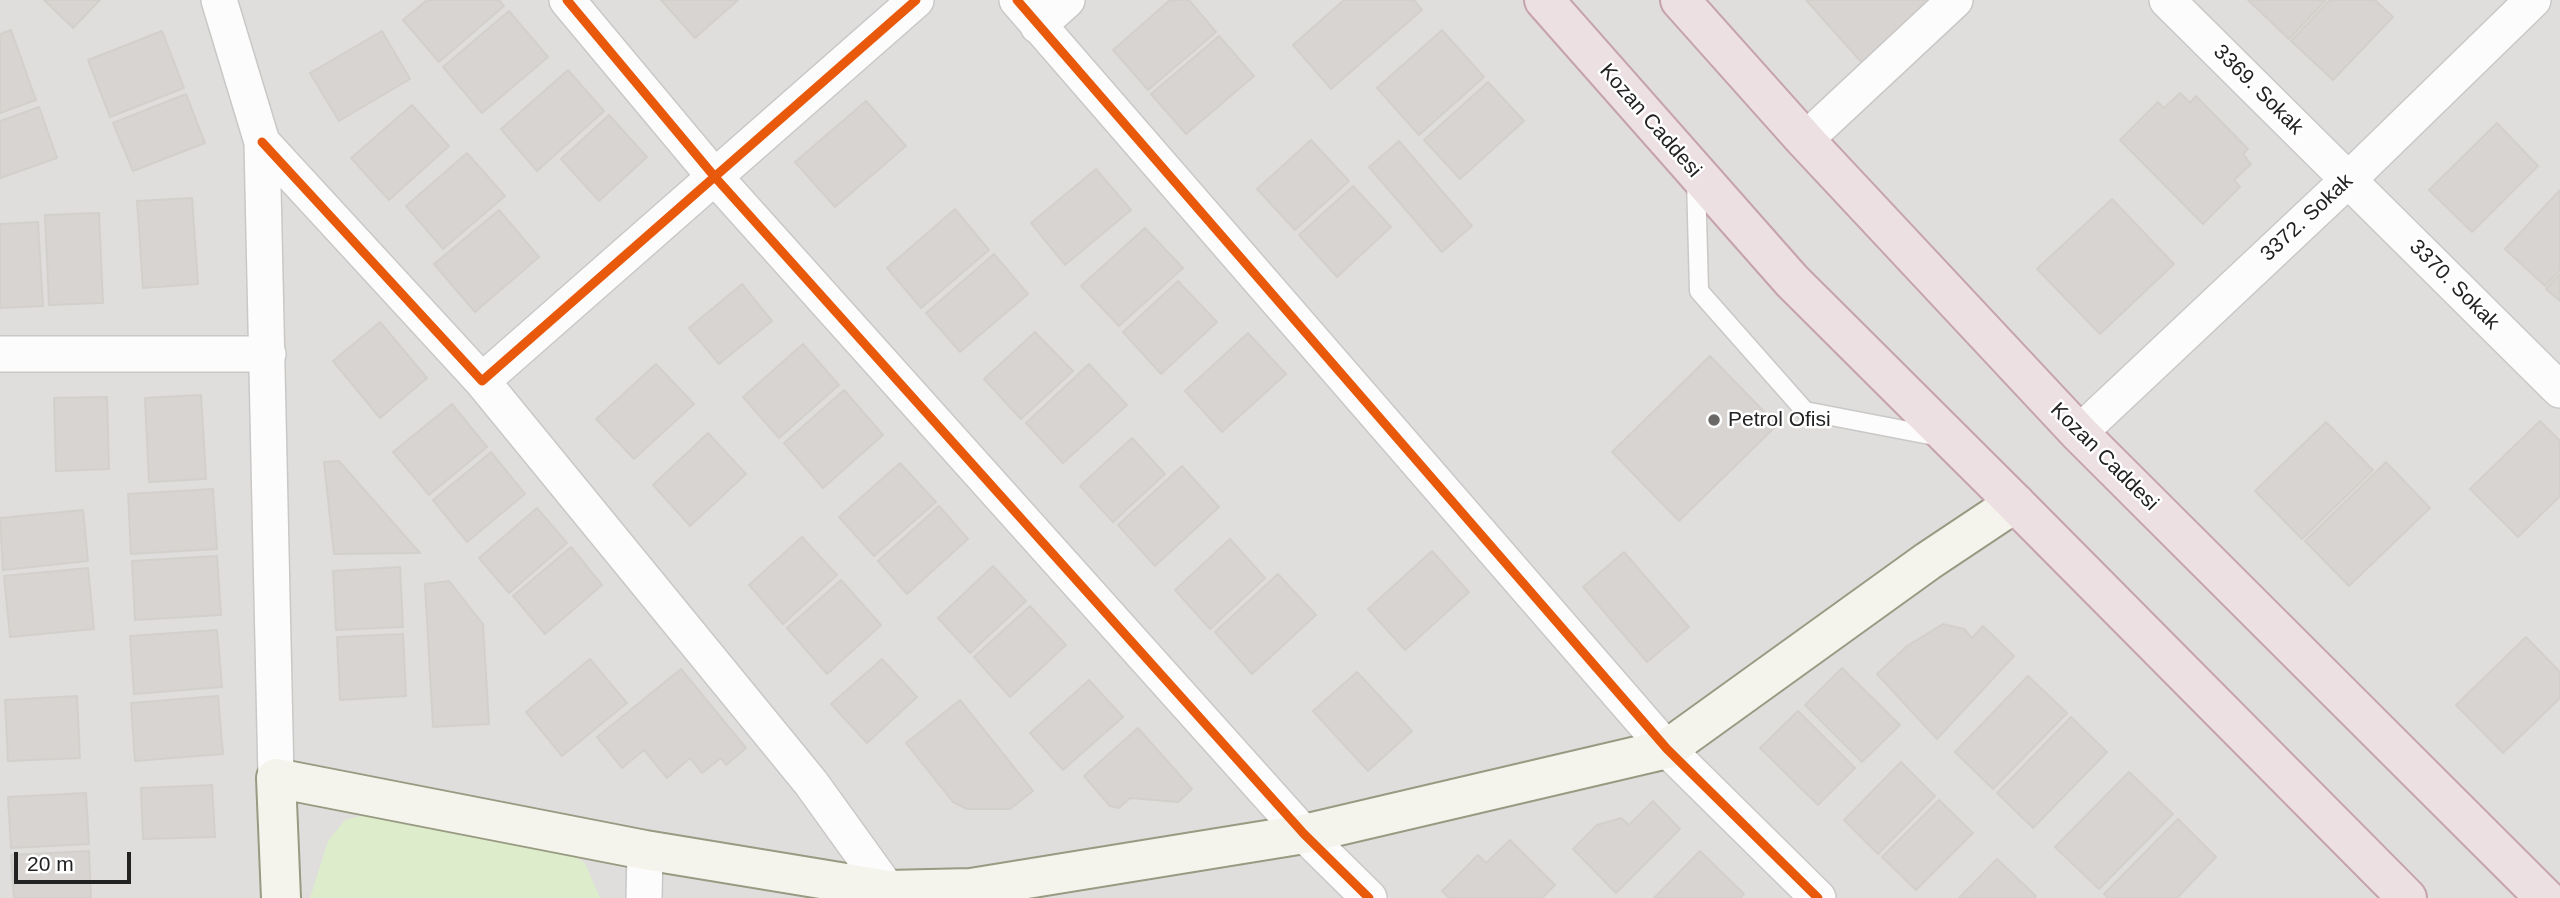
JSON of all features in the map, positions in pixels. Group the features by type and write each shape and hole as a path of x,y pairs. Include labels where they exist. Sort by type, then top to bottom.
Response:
{"highway":[{"name":"Kozan Caddesi","path":"1544,0 1792,281 2407,898"},
{"name":"Kozan Caddesi","path":"1680,0 1805,140 2079,433 2545,898"}],"main road":[{"path":"281,898 276,778 645,850 888,890 971,893 1304,834 1667,749 1928,561 2015,503"}],"street":[{"path":"219,0 262,142 276,778"},
{"path":"567,0 714,176 1304,834 1369,898"},
{"path":"482,381 916,0"},
{"path":"1068,0 1027,13 1667,749 1818,898"},
{"path":"1805,140 1955,0"},
{"name":"3369. Sokak","path":"2167,0 2348,180"},
{"name":"3372. Sokak","path":"2079,433 2348,180 2533,0"},
{"path":"262,142 482,381 811,783 888,890"},
{"name":"3370. Sokak","path":"2348,180 2560,390"},
{"path":"0,354 268,354"},
{"path":"644,898 645,850"}],"lane":[{"path":"1695,172 1699,291 1805,411 1951,439"}],"shaded area":[{"path":"0,0 2560,0 2560,898 0,898"}],"green space":[{"path":"373,813 568,852 585,863 600,898 310,898 328,841 345,820"}],"building":[{"path":"44,0 100,0 73,28"},
{"path":"427,0 499,0 504,6 439,62 403,20"},
{"path":"661,0 738,0 695,38"},
{"path":"1170,0 1189,0 1216,32 1148,90 1113,50"},
{"path":"1344,0 1414,0 1422,10 1331,89 1293,45"},
{"path":"1806,0 1937,0 1864,65"},
{"path":"2248,0 2326,0 2289,39"},
{"path":"2330,0 2375,0 2393,17 2333,80 2291,41"},
{"path":"509,11 548,57 482,113 443,67"},
{"path":"11,30 36,100 0,113 0,34"},
{"path":"1442,30 1484,77 1419,135 1377,88"},
{"path":"162,31 184,88 110,117 88,60"},
{"path":"382,31 410,79 339,121 310,73"},
{"path":"1219,36 1254,76 1186,134 1151,94"},
{"path":"568,70 604,111 537,171 501,129"},
{"path":"1488,82 1524,121 1460,179 1424,140"},
{"path":"2180,93 2190,103 2196,96 2248,149 2243,154 2251,164 2234,180 2240,187 2203,224 2120,140 2158,102 2164,108"},
{"path":"186,94 205,143 133,171 113,123"},
{"path":"866,101 906,146 835,207 795,162"},
{"path":"412,105 449,146 389,200 351,158"},
{"path":"39,107 57,158 0,178 0,121"},
{"path":"609,115 647,157 599,201 561,159"},
{"path":"2497,123 2538,166 2472,232 2429,190"},
{"path":"1311,140 1349,181 1295,230 1257,189"},
{"path":"1399,141 1472,226 1442,252 1369,167"},
{"path":"467,153 505,196 443,249 406,206"},
{"path":"1096,169 1131,210 1065,265 1031,223"},
{"path":"1353,186 1391,227 1337,277 1299,235"},
{"path":"2560,190 2560,270 2545,286 2505,249"},
{"path":"192,198 198,284 143,288 137,201"},
{"path":"2112,199 2174,264 2100,334 2037,269"},
{"path":"955,209 989,250 921,308 887,268"},
{"path":"499,210 539,257 475,312 434,264"},
{"path":"99,213 103,303 49,305 45,215"},
{"path":"38,222 43,306 0,308 0,224"},
{"path":"1145,228 1183,268 1119,326 1081,286"},
{"path":"994,254 1028,294 960,352 926,313"},
{"path":"2560,274 2560,301 2546,289"},
{"path":"1178,281 1217,322 1161,374 1123,332"},
{"path":"742,284 772,321 719,364 689,328"},
{"path":"380,322 427,378 380,418 333,361"},
{"path":"1035,332 1073,371 1021,419 984,379"},
{"path":"1248,333 1286,374 1222,432 1185,391"},
{"path":"803,344 839,385 779,438 743,397"},
{"path":"1710,356 1777,425 1679,521 1612,452"},
{"path":"656,364 694,404 634,459 596,419"},
{"path":"1089,364 1127,405 1063,463 1026,423"},
{"path":"844,390 883,435 823,488 784,443"},
{"path":"201,395 206,479 149,482 145,398"},
{"path":"107,397 109,469 56,471 54,398"},
{"path":"452,404 487,447 429,495 393,452"},
{"path":"2540,421 2560,441 2560,496 2518,537 2470,489"},
{"path":"2326,422 2373,470 2302,539 2255,491"},
{"path":"708,433 746,474 690,526 653,485"},
{"path":"1132,438 1165,474 1113,522 1080,486"},
{"path":"491,452 525,494 467,542 433,500"},
{"path":"339,461 420,553 334,554 324,462"},
{"path":"2386,462 2430,508 2349,586 2305,541"},
{"path":"900,463 936,502 874,556 839,517"},
{"path":"1182,466 1219,507 1155,566 1118,525"},
{"path":"213,489 217,549 131,554 128,494"},
{"path":"939,506 968,539 907,594 878,561"},
{"path":"537,508 567,543 509,593 479,558"},
{"path":"83,510 88,561 3,570 0,518"},
{"path":"802,537 837,575 783,624 749,585"},
{"path":"1230,539 1265,578 1210,629 1175,590"},
{"path":"571,547 602,585 545,634 513,596"},
{"path":"1432,551 1469,592 1405,650 1368,609"},
{"path":"1624,552 1689,627 1647,662 1583,587"},
{"path":"217,556 221,615 135,620 132,561"},
{"path":"993,566 1026,601 970,653 938,618"},
{"path":"400,567 403,627 336,630 333,571"},
{"path":"88,568 94,629 10,637 4,576"},
{"path":"1278,574 1316,615 1252,674 1215,632"},
{"path":"841,580 881,625 827,674 787,628"},
{"path":"449,581 483,624 489,724 433,727 425,584"},
{"path":"1030,606 1066,645 1010,697 974,657"},
{"path":"1943,624 1964,629 1972,638 1983,626 2014,656 1937,739 1877,674 1907,646"},
{"path":"217,630 222,687 134,694 130,636"},
{"path":"403,634 406,696 340,700 337,637"},
{"path":"2526,637 2560,672 2560,698 2503,753 2456,705"},
{"path":"590,659 627,703 562,756 526,712"},
{"path":"882,659 917,697 867,743 831,704"},
{"path":"1842,668 1900,725 1862,762 1805,705"},
{"path":"681,669 746,748 726,765 721,758 702,773 690,758 667,778 644,750 622,768 597,737"},
{"path":"1357,672 1412,731 1368,771 1313,711"},
{"path":"2028,676 2067,713 1993,789 1955,752"},
{"path":"1089,680 1123,717 1063,770 1030,733"},
{"path":"77,696 80,758 8,761 5,700"},
{"path":"218,696 223,754 135,761 131,703"},
{"path":"960,700 1033,791 1010,809 967,809 953,802 906,743"},
{"path":"1798,711 1855,768 1818,805 1760,748"},
{"path":"2071,717 2107,752 2033,828 1997,793"},
{"path":"1138,728 1192,789 1178,802 1130,798 1119,808 1110,806 1084,776"},
{"path":"1901,762 1935,796 1878,854 1844,820"},
{"path":"2129,772 2173,814 2099,889 2055,847"},
{"path":"212,785 215,837 143,839 141,788"},
{"path":"86,793 89,844 11,848 8,797"},
{"path":"1939,800 1973,833 1916,890 1882,857"},
{"path":"1653,801 1680,829 1616,893 1573,849 1597,825 1621,818 1629,825"},
{"path":"2178,819 2216,857 2177,898 2108,898 2104,894"},
{"path":"1510,840 1555,885 1542,898 1449,898 1442,891 1478,855 1486,863"},
{"path":"89,851 91,898 14,898 11,855"},
{"path":"1700,851 1744,894 1740,898 1654,898"},
{"path":"1997,859 2036,896 1959,898"}],"cycle path":[{"path":"567,0 714,176 1304,834 1369,898"},
{"path":"262,142 482,381 916,0"},
{"path":"1017,0 1667,749 1818,898"}],"place":[{"name":"Petrol Ofisi","path":"1714,420"}]}
